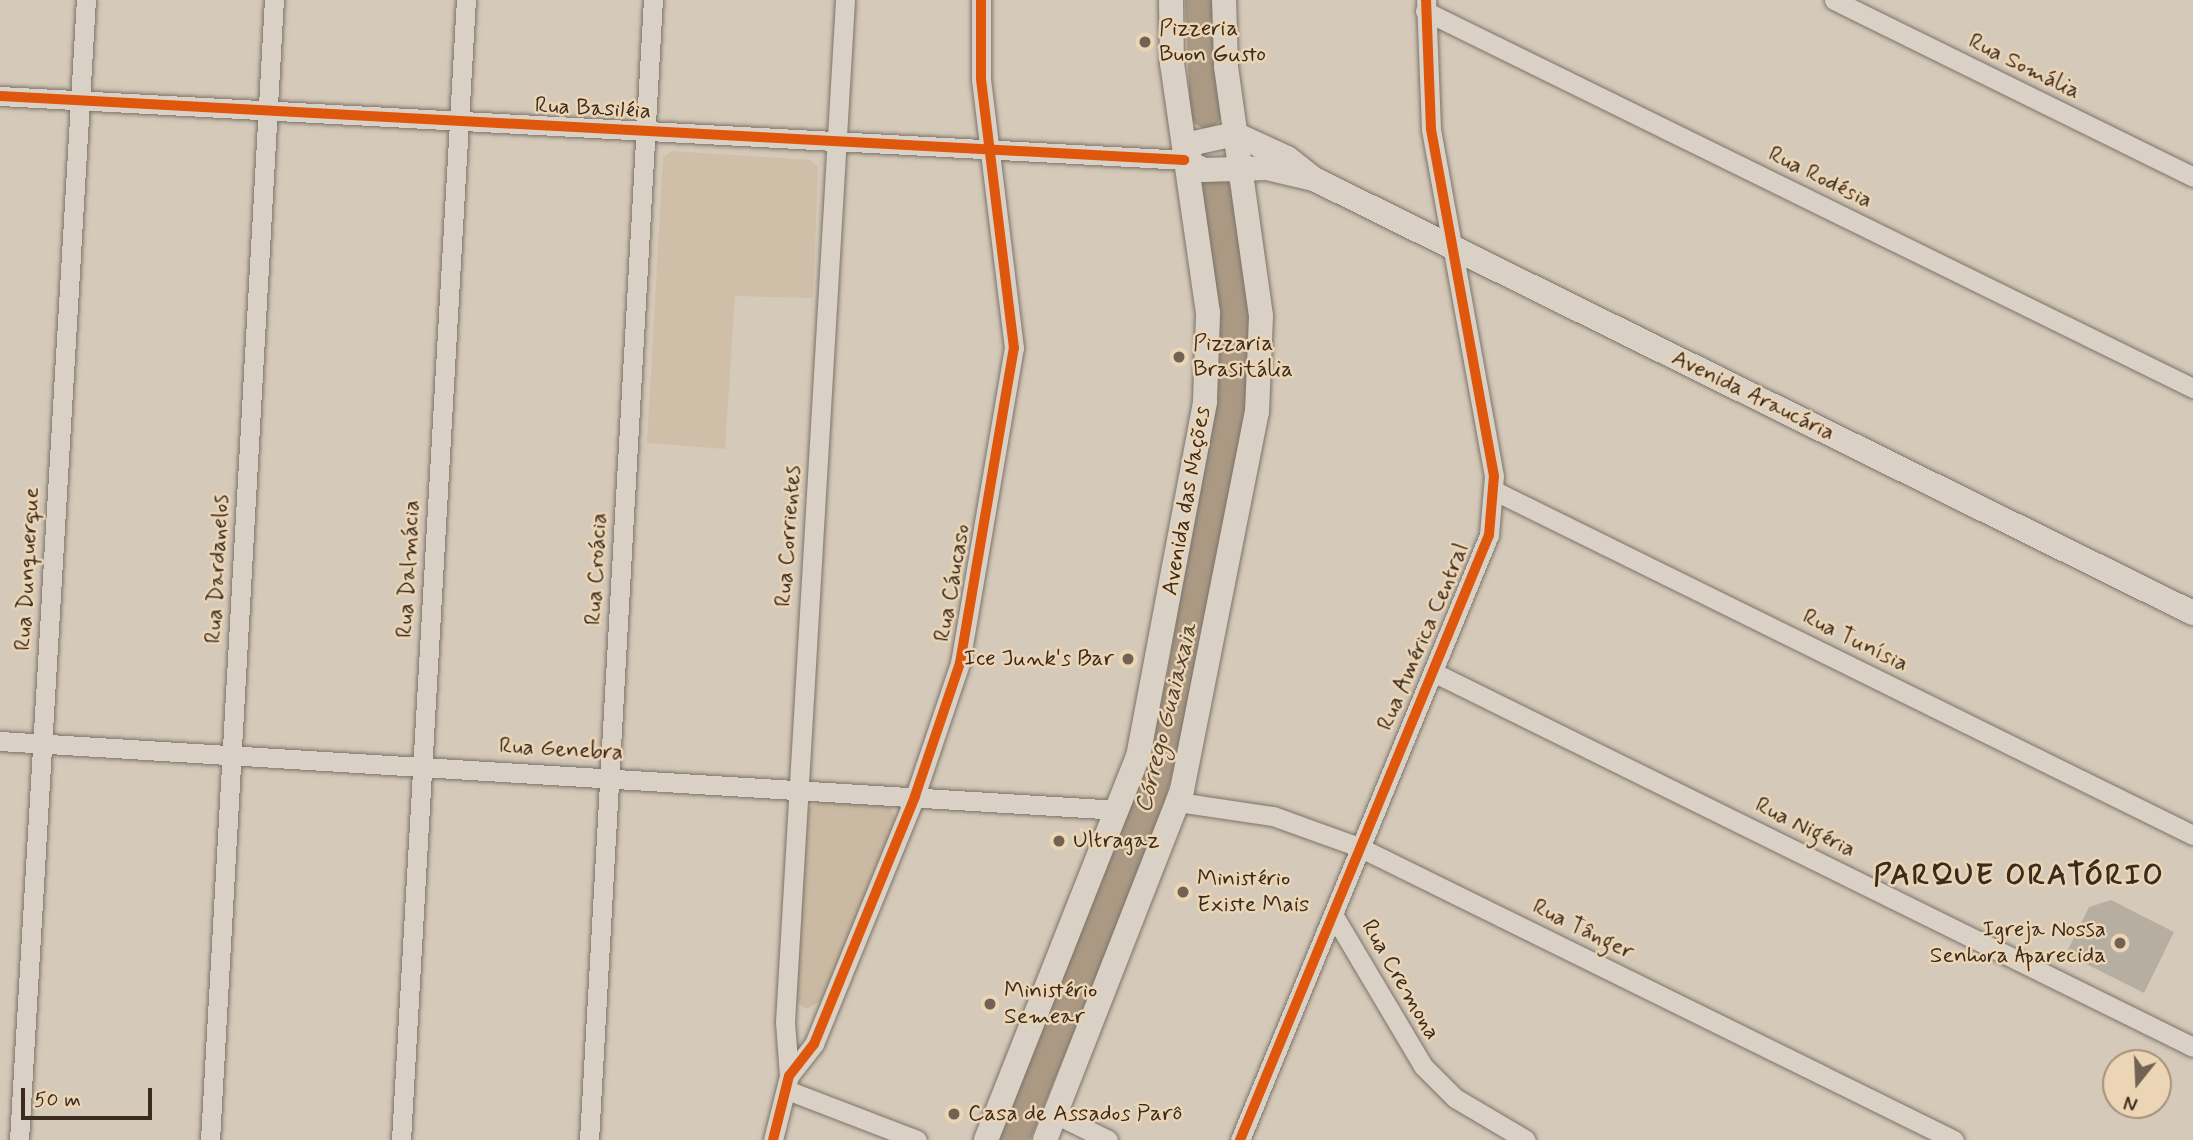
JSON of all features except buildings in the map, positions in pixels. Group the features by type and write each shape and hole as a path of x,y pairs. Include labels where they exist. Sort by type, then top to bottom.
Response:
{"main road":[{"name":"Avenida das Nações","path":"1045,1140 1178,802 1205,697 1259,390 1261,316 1213,167 1171,0"},
{"name":"Avenida das Nações","path":"986,1140 1118,810 1152,700 1209,372 1206,289 1213,167 1219,137 1224,0"},
{"path":"1213,167 1219,137"},
{"name":"Avenida Araucária","path":"1219,137 1287,158 1314,179 2193,613"},
{"name":"Avenida Araucária","path":"1213,167 1314,179"}],"street":[{"name":"Rua Dunquerque","path":"19,1140 86,0"},
{"name":"Rua Dardanelos","path":"210,1140 274,0"},
{"name":"Rua Dalmácia","path":"401,1140 466,0"},
{"name":"Rua Croácia","path":"589,1140 653,0"},
{"name":"Rua Corrientes","path":"788,1083 785,1022 797,789 845,0"},
{"name":"Rua Cáucaso","path":"772,1140 788,1083 806,1057 915,796 960,663 1007,402 1014,318 989,153 981,0"},
{"name":"Rua Somália","path":"1834,0 2193,177"},
{"name":"Rua América Central","path":"1240,1140 1334,916 1359,848 1480,566 1495,491 1431,129 1425,6"},
{"name":"Rua Rodésia","path":"1425,6 2193,388"},
{"name":"Rua Basiléia","path":"0,96 1213,167"},
{"name":"Rua Tunísia","path":"1495,491 2193,835"},
{"name":"Rua Nigéria","path":"1433,672 2193,1047"},
{"name":"Rua Genebra","path":"0,741 1118,810"},
{"name":"Rua Tânger","path":"1178,802 1273,816 1359,848 1954,1140"},
{"name":"Rua Cremona","path":"1334,916 1423,1066 1455,1098 1526,1140"},
{"path":"785,1022 808,1021 826,1010"},
{"path":"788,1083 917,1140"},
{"path":"1055,1114 1108,1140"}],"shaded area":[{"path":"672,151 810,160 818,167 813,298 735,296 725,449 647,443 663,157"},
{"path":"819,800 889,804 896,819 822,1001 806,1009 796,1001 806,811"}],"waterway":[{"name":"Córrego Guaiaxaia","path":"1201,0 1206,112"},
{"name":"Córrego Guaiaxaia","path":"1013,1140 1143,819 1182,682 1232,388 1233,314 1216,192"}],"cycle path":[{"path":"773,1140 789,1076 814,1044 915,796 960,663 1014,348 981,79 981,0"},
{"path":"1240,1140 1489,535 1494,476 1431,129 1426,0"},
{"path":"0,96 1184,160"}],"place":[{"name":"Pizzeria Buon Gusto","path":"1145,42"},
{"name":"Pizzaria Brasitália","path":"1179,357"},
{"name":"Ice Junk's Bar","path":"1128,659"},
{"name":"Ultragaz","path":"1059,841"},
{"name":"Ministério Existe Mais","path":"1183,892"},
{"name":"Igreja Nossa Senhora Aparecida","path":"2120,943"},
{"name":"Ministério Semear","path":"990,1004"},
{"name":"Casa de Assados Parô","path":"954,1114"}],"district":[{"name":"PARQUE ORATÓRIO","path":"2019,876"}]}
